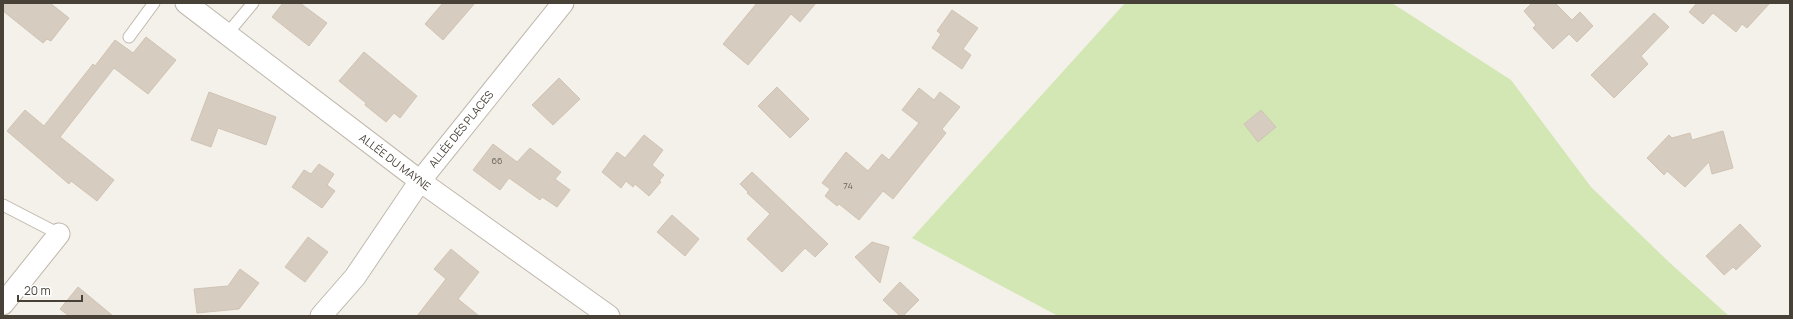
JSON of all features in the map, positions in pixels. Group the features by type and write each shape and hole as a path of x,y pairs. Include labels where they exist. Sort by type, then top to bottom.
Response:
{"street":[{"name":"ALLÉE DU MAYNE","path":"186,3 420,181 609,316"},
{"name":"ALLÉE DES PLACES","path":"321,316 355,277 420,181 563,3"},
{"path":"3,304 59,234"}],"lane":[{"path":"129,36 154,3"},
{"path":"227,34 253,3"},
{"path":"3,205 59,234"}],"green space":[{"path":"1125,3 1392,3 1511,80 1591,187 1670,263 1729,316 1058,316 912,238"}],"building":[{"path":"3,3 50,3 69,18 51,41 47,39 43,43 3,11"},
{"path":"283,3 300,3 327,23 309,46 272,17"},
{"path":"443,3 475,3 443,40 425,24"},
{"path":"757,3 816,3 800,22 791,14 748,65 723,44"},
{"path":"1532,3 1555,3 1572,20 1580,12 1593,26 1577,42 1569,34 1553,49 1533,28 1536,25 1524,11"},
{"path":"1697,3 1770,3 1747,28 1742,24 1736,32 1713,13 1703,24 1689,12"},
{"path":"952,10 978,28 963,49 971,55 962,69 932,48 941,34 937,31"},
{"path":"1654,13 1669,27 1641,56 1648,64 1614,98 1591,75"},
{"path":"146,37 176,60 148,94 114,68 60,137 114,180 97,201 71,181 69,184 7,131 25,110 44,126 93,64 95,66 115,40 133,53"},
{"path":"364,52 417,96 400,118 394,113 386,122 339,81"},
{"path":"559,78 580,99 553,125 532,105"},
{"path":"777,87 809,119 790,138 758,106"},
{"path":"919,88 934,100 940,92 960,107 942,129 946,133 893,199 883,191 859,220 839,204 837,206 825,196 830,189 822,183 846,152 868,171 882,154 889,160 919,123 902,110"},
{"path":"209,92 276,117 266,145 218,128 211,147 191,140"},
{"path":"1261,110 1276,127 1258,142 1244,124"},
{"path":"1723,131 1733,168 1712,174 1709,162 1685,187 1667,171 1664,175 1647,158 1669,135 1672,138 1690,133 1692,140"},
{"path":"644,135 663,150 652,165 664,175 659,181 661,182 649,196 635,184 633,187 626,181 621,188 602,172 617,152 625,158"},
{"path":"493,144 517,162 530,148 561,172 555,179 570,190 557,207 542,197 540,200 509,178 500,190 473,170"},
{"path":"319,164 334,174 327,185 335,191 322,208 292,187 304,170 311,174"},
{"path":"752,172 828,244 815,257 805,248 782,272 747,239 770,214 747,193 748,192 740,184"},
{"path":"672,215 699,239 685,256 657,232"},
{"path":"1740,224 1761,246 1736,270 1733,267 1724,275 1706,256"},
{"path":"308,237 328,252 305,282 285,267"},
{"path":"872,242 889,247 880,283 855,257"},
{"path":"451,249 479,272 458,299 479,316 417,316 446,279 434,269"},
{"path":"240,269 259,283 239,309 197,313 194,289 228,286"},
{"path":"900,282 919,300 903,316 900,316 883,300"},
{"path":"78,287 113,316 69,316 60,309"}]}
